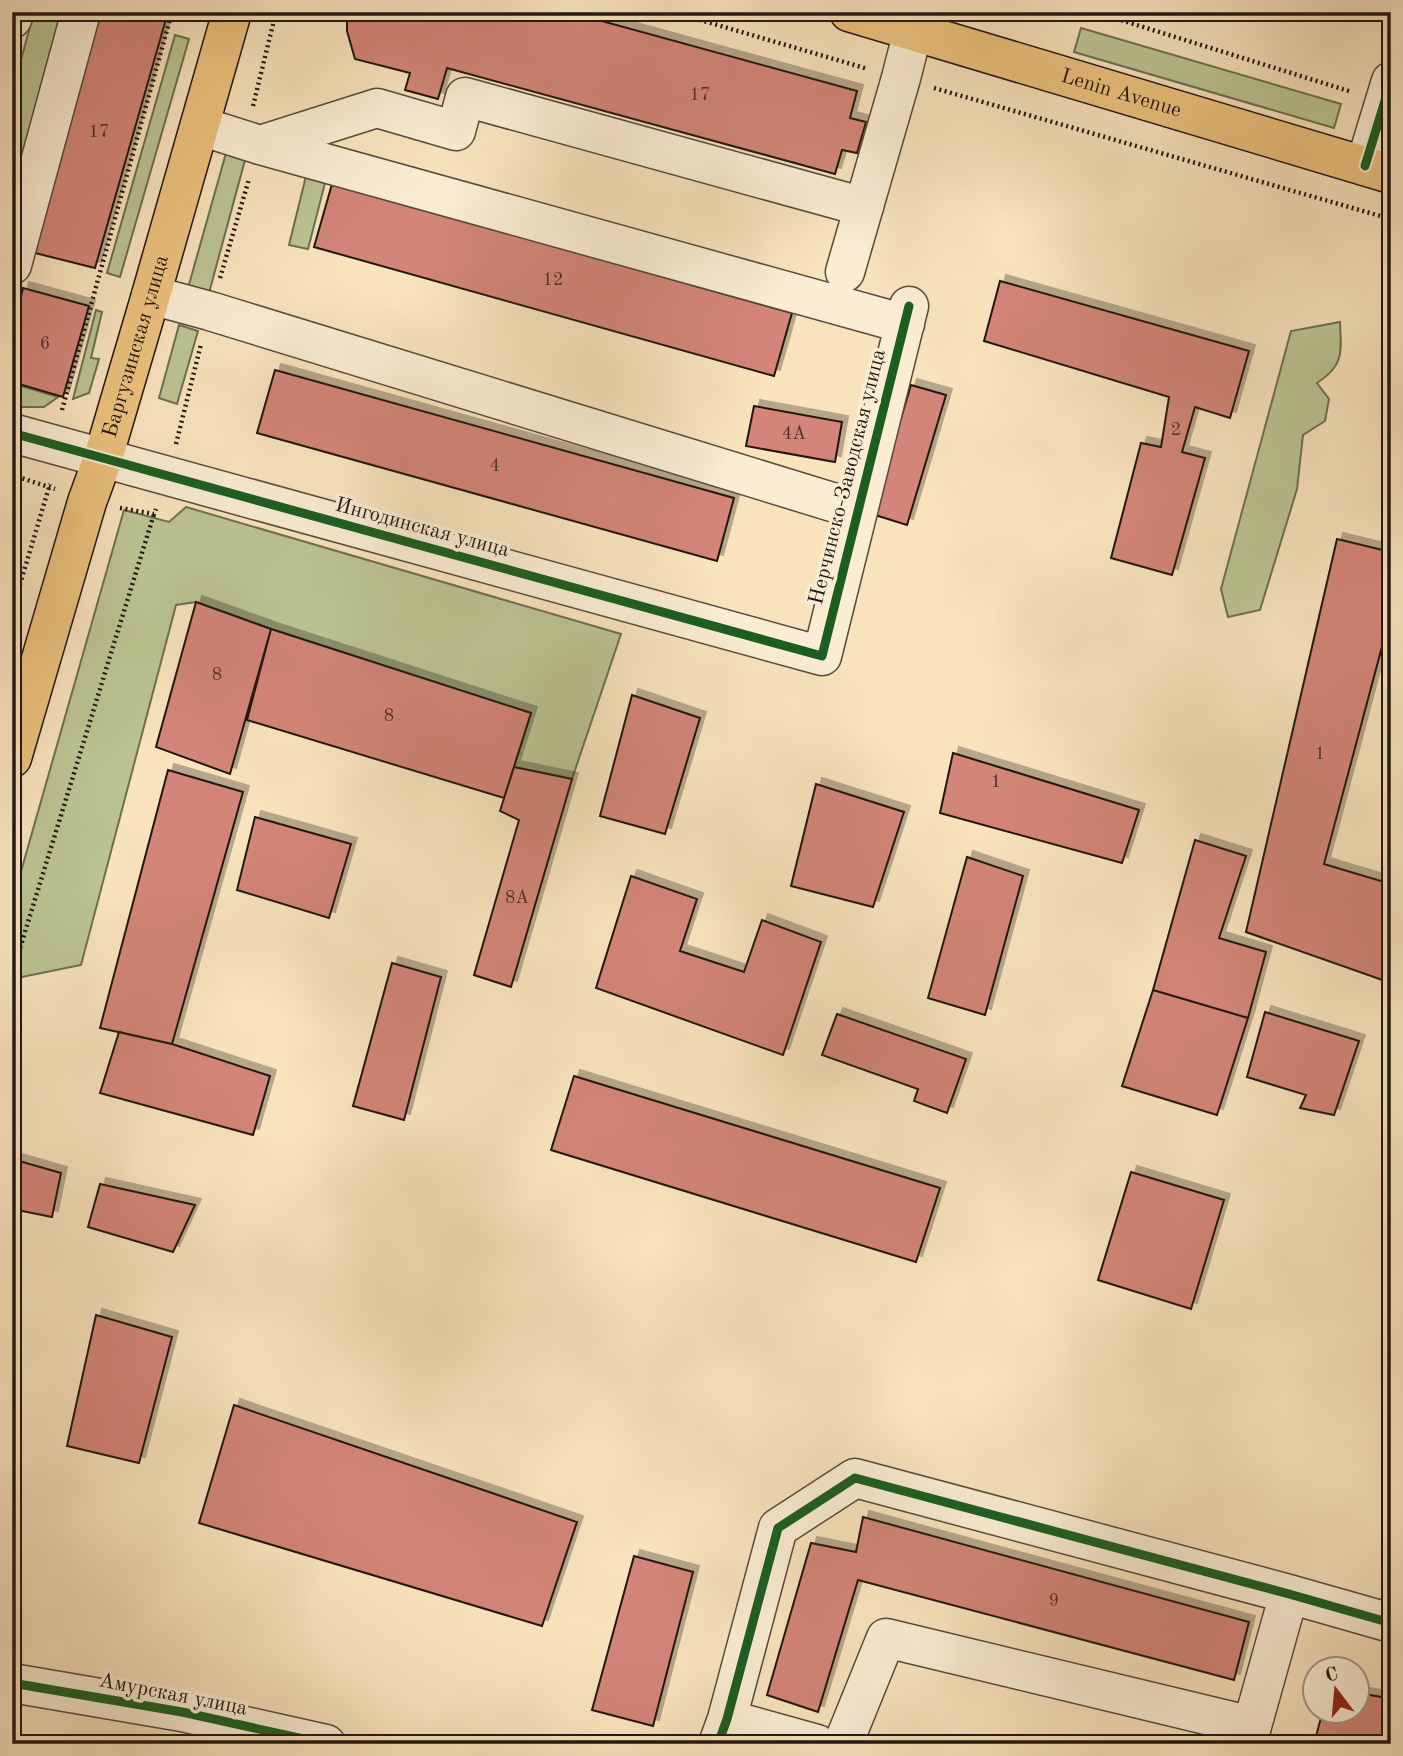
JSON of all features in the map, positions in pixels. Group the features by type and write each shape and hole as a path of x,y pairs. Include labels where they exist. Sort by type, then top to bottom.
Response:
{"main road":[{"name":"Баргузинская улица","path":"12,758 87,502 103,458 232,12"},
{"name":"Lenin Avenue","path":"849,12 1378,170"}],"street":[{"path":"12,19 15,12"},
{"path":"12,265 81,12"},
{"path":"845,272 913,31"},
{"path":"1378,170 1388,91"},
{"path":"200,126 260,145 377,108 456,131 465,97 864,207"},
{"name":"Нерчинско-Заводская улица","path":"260,145 907,315 822,656"},
{"path":"151,295 858,510"},
{"name":"Ингодинская улица","path":"12,433 822,656"},
{"path":"817,1744 723,1732 778,1528 855,1478 1391,1623"},
{"path":"843,1744 886,1638 1250,1735 1289,1594"},
{"name":"Амурская улица","path":"12,1683 182,1712 326,1744"}],"path":[{"path":"12,611 50,487 52,445 172,12"},
{"path":"673,12 1391,219"},
{"path":"1095,12 1388,91"},
{"path":"12,974 154,514"}],"green space":[{"path":"34,12 61,12 12,200 12,93"},
{"path":"1081,28 1341,104 1334,128 1074,52"},
{"path":"175,35 189,39 120,277 107,273"},
{"path":"226,153 245,160 209,293 188,288"},
{"path":"306,176 325,183 308,249 289,245"},
{"path":"96,310 102,312 91,358 99,359 89,393 73,399"},
{"path":"1340,322 1341,349 1337,363 1333,370 1317,383 1329,399 1325,421 1303,435 1297,489 1260,610 1228,617 1221,589 1291,331"},
{"path":"179,325 198,331 177,404 159,398"},
{"path":"18,385 58,397 44,407 17,407"},
{"path":"186,507 621,634 572,779 514,767 531,713 196,602 176,605 81,965 12,979 12,903 124,510 169,522"}],"building":[{"path":"98,12 168,12 95,268 31,252"},
{"path":"347,12 569,12 857,91 850,118 866,122 857,153 842,150 835,174 447,68 438,99 405,90 410,73 355,59 347,31"},
{"path":"332,184 792,313 774,376 314,247"},
{"path":"1000,281 1249,351 1230,418 1195,407 1182,452 1205,458 1172,575 1111,558 1141,443 1161,447 1169,397 984,341"},
{"path":"23,288 89,306 63,397 12,382 12,303 19,305"},
{"path":"275,370 734,498 717,561 257,433"},
{"path":"911,385 946,395 907,525 872,514"},
{"path":"754,406 842,422 835,462 746,446"},
{"path":"1337,539 1391,552 1391,645 1383,643 1324,864 1391,884 1391,983 1246,932"},
{"path":"196,602 271,629 230,774 156,747"},
{"path":"271,629 531,713 504,798 247,720"},
{"path":"632,695 700,718 665,834 600,816"},
{"path":"953,753 1139,810 1122,863 940,813"},
{"path":"514,767 572,779 511,987 474,975 519,820 500,811"},
{"path":"168,770 243,792 172,1044 100,1028"},
{"path":"816,784 904,812 873,907 791,886"},
{"path":"255,817 351,844 329,918 237,890"},
{"path":"1195,840 1246,856 1219,938 1266,952 1248,1018 1153,990"},
{"path":"967,857 1023,876 985,1015 928,998"},
{"path":"631,876 697,899 680,951 744,972 762,920 821,942 783,1055 596,988"},
{"path":"392,963 441,977 404,1120 353,1106"},
{"path":"1153,990 1248,1018 1217,1115 1122,1086"},
{"path":"1265,1012 1359,1041 1334,1115 1300,1108 1306,1095 1247,1077"},
{"path":"837,1014 966,1059 947,1113 914,1101 918,1089 822,1055"},
{"path":"119,1032 172,1044 270,1076 253,1135 100,1093"},
{"path":"574,1076 940,1188 916,1262 551,1150"},
{"path":"12,1159 61,1173 52,1217 12,1209"},
{"path":"1131,1172 1224,1200 1191,1309 1098,1280"},
{"path":"100,1184 195,1205 173,1252 88,1227"},
{"path":"96,1315 172,1337 139,1463 67,1446"},
{"path":"234,1405 577,1522 542,1626 199,1523"},
{"path":"863,1517 1249,1622 1234,1680 858,1580 818,1712 767,1695 811,1543 856,1552"},
{"path":"634,1556 693,1572 653,1726 592,1710"},
{"path":"1391,1667 1391,1726 1388,1725 1383,1744 1314,1744 1319,1724 1372,1724 1372,1695 1382,1697"}],"cycle path":[{"path":"1365,166 1391,81"},
{"path":"12,433 822,656 909,306"},
{"path":"718,1744 778,1528 855,1478 1391,1623"},
{"path":"12,1683 182,1712 326,1744"}]}
